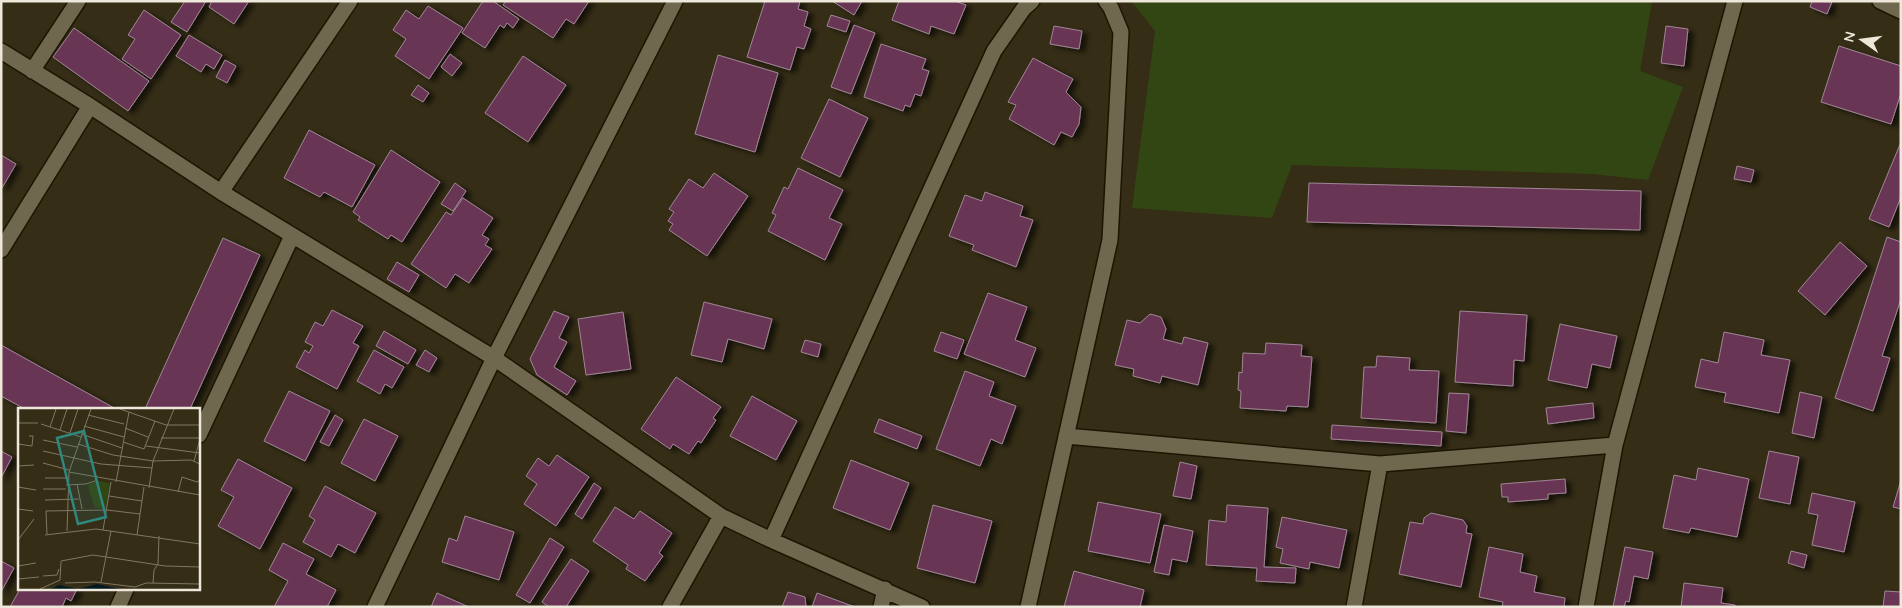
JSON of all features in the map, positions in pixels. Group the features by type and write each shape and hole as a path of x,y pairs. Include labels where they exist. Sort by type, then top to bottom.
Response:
{"street":[{"path":"32,71 78,1"},
{"path":"221,192 350,1"},
{"path":"375,607 494,358 675,1"},
{"path":"771,540 994,52 1024,8 1032,1"},
{"path":"1028,607 1110,240 1121,32 1112,8 1106,1"},
{"path":"1586,607 1615,445 1735,1"},
{"path":"1880,1 1901,11"},
{"path":"1,51 90,106 221,192 494,358 721,516 922,607"},
{"path":"1,250 90,106"},
{"path":"200,433 292,236"},
{"path":"1066,436 1380,464 1615,445"},
{"path":"1354,607 1380,464"},
{"path":"670,607 721,516"},
{"path":"118,607 126,590"},
{"path":"881,607 885,590"}],"green space":[{"path":"1131,1 1686,1 1652,2 1640,71 1683,87 1648,180 1592,174 1292,165 1272,218 1132,208 1155,31"}],"building":[{"path":"185,1 206,1 187,32 171,22"},
{"path":"212,1 249,1 234,24 209,7"},
{"path":"483,1 493,1 519,19 513,28 507,23 504,28 500,25 485,48 462,33"},
{"path":"506,1 589,1 574,24 566,19 553,38 503,5"},
{"path":"765,1 800,1 798,9 808,12 804,26 811,29 804,49 797,47 790,70 747,57"},
{"path":"832,1 862,1 854,15"},
{"path":"899,1 955,1 966,5 954,34 931,26 929,34 892,20"},
{"path":"1812,1 1832,2 1827,14 1810,7"},
{"path":"428,6 463,28 429,79 395,56 406,39 393,30 406,10 419,19"},
{"path":"144,10 181,35 151,79 122,59 135,39 128,35"},
{"path":"831,15 850,21 846,32 827,26"},
{"path":"854,25 875,33 851,94 831,87"},
{"path":"1054,26 1082,31 1079,49 1050,44"},
{"path":"1666,26 1688,29 1684,66 1661,63"},
{"path":"74,28 149,81 128,111 53,57"},
{"path":"189,35 222,55 214,69 206,64 201,72 176,56"},
{"path":"881,44 926,59 922,69 929,71 921,96 915,94 910,107 905,105 903,111 864,97"},
{"path":"1839,46 1901,66 1901,93 1891,124 1821,102"},
{"path":"450,54 462,63 452,76 441,67"},
{"path":"718,55 778,73 755,152 695,134"},
{"path":"523,56 566,85 528,142 485,113"},
{"path":"1033,58 1073,79 1066,92 1081,107 1079,124 1072,137 1061,132 1054,145 1009,119 1016,105 1008,102"},
{"path":"225,60 236,66 227,83 216,77"},
{"path":"418,85 429,93 423,102 411,95"},
{"path":"829,99 868,118 840,177 801,158"},
{"path":"309,130 375,165 352,207 324,192 320,197 284,178"},
{"path":"1901,142 1901,197 1889,227 1869,219"},
{"path":"391,150 440,182 402,242 391,235 388,239 358,220 360,217 353,212"},
{"path":"1,155 16,164 2,188 1,188"},
{"path":"1737,166 1754,170 1751,182 1734,179"},
{"path":"798,168 843,190 829,218 842,224 825,260 768,231 776,215 772,213 784,187 788,189"},
{"path":"714,173 748,196 707,256 669,230 673,224 668,221 674,212 669,209 689,179 703,188"},
{"path":"455,183 466,191 453,211 441,204"},
{"path":"1309,183 1641,191 1640,230 1307,222"},
{"path":"985,192 1023,206 1020,216 1033,220 1016,267 972,250 974,245 949,236 965,195 982,201"},
{"path":"463,198 493,218 482,235 489,239 485,245 492,249 469,283 455,274 446,288 411,264 446,212 451,215"},
{"path":"1887,237 1901,242 1901,299 1882,356 1890,358 1873,411 1835,398"},
{"path":"223,238 260,255 190,408 145,408"},
{"path":"1840,242 1867,266 1825,315 1798,291"},
{"path":"397,262 419,275 409,292 387,279"},
{"path":"988,293 1027,307 1015,340 1036,348 1025,377 964,354"},
{"path":"704,302 772,319 764,349 728,339 722,362 691,355"},
{"path":"332,310 363,326 353,343 359,346 337,389 296,367 305,350 309,353 313,346 305,342 315,322 323,326"},
{"path":"554,311 569,317 559,338 567,342 554,367 576,381 567,395 537,375 530,359"},
{"path":"1460,311 1527,315 1524,361 1514,360 1513,386 1455,382"},
{"path":"623,312 631,369 586,375 578,319"},
{"path":"1150,314 1161,317 1166,329 1163,339 1182,344 1184,337 1208,343 1198,385 1162,376 1160,383 1133,376 1134,369 1115,365 1127,320 1140,323"},
{"path":"1560,324 1617,336 1610,368 1592,364 1587,388 1548,380"},
{"path":"384,331 416,350 408,364 376,346"},
{"path":"941,332 964,340 957,359 934,351"},
{"path":"1724,332 1764,340 1761,355 1790,360 1779,413 1724,402 1726,393 1695,387 1701,359 1718,363"},
{"path":"805,340 821,344 818,357 801,352"},
{"path":"1266,343 1302,345 1301,356 1312,357 1308,407 1287,406 1286,411 1240,408 1241,391 1238,390 1239,372 1242,373 1243,353 1265,354"},
{"path":"1,345 114,408 23,408 1,396"},
{"path":"374,350 404,367 392,388 385,384 380,394 357,381"},
{"path":"425,350 437,358 429,372 416,365"},
{"path":"1377,356 1410,358 1409,370 1439,371 1436,423 1361,418 1364,367 1376,367"},
{"path":"965,371 994,382 989,396 1016,406 1002,444 991,439 980,466 936,449"},
{"path":"676,377 721,407 713,418 716,420 701,443 698,441 689,454 673,444 670,449 641,429"},
{"path":"289,391 330,411 305,461 264,441"},
{"path":"1800,392 1822,397 1814,438 1792,433"},
{"path":"1449,393 1469,394 1466,433 1446,431"},
{"path":"752,396 797,421 776,460 730,436"},
{"path":"1593,403 1594,418 1548,424 1546,408"},
{"path":"335,415 343,420 329,446 320,442"},
{"path":"364,419 398,436 375,481 341,463"},
{"path":"879,419 922,436 917,449 874,432"},
{"path":"1332,425 1442,432 1441,446 1331,439"},
{"path":"1,451 12,457 1,478"},
{"path":"1769,451 1799,457 1790,504 1759,498"},
{"path":"557,455 589,477 556,526 524,504 537,484 526,476 538,458 549,466"},
{"path":"238,459 292,488 260,549 218,526 234,497 221,490"},
{"path":"851,460 909,483 890,530 833,508"},
{"path":"1180,462 1197,466 1191,499 1173,496"},
{"path":"1698,468 1749,479 1737,537 1691,528 1689,533 1663,528 1674,475 1696,480"},
{"path":"1565,479 1566,493 1548,494 1548,499 1508,502 1508,497 1502,497 1501,484"},
{"path":"1901,480 1901,509 1893,507"},
{"path":"594,483 601,488 582,519 575,514"},
{"path":"325,486 376,513 355,553 338,544 331,557 303,542 315,520 309,516"},
{"path":"1812,493 1855,502 1844,552 1812,545 1818,515 1808,513"},
{"path":"1098,502 1161,514 1150,563 1088,551"},
{"path":"933,505 992,521 975,583 917,568"},
{"path":"1227,505 1268,508 1264,567 1296,568 1295,583 1256,581 1257,568 1206,565 1209,520 1226,522"},
{"path":"615,507 634,519 640,511 672,533 659,553 663,556 645,581 626,569 628,565 593,541"},
{"path":"1431,513 1463,520 1467,526 1466,533 1472,534 1461,587 1399,574 1410,522 1423,524 1424,518"},
{"path":"465,516 514,532 499,580 442,562 449,538 457,541"},
{"path":"1282,517 1347,530 1339,568 1310,562 1309,569 1280,563 1283,549 1276,547"},
{"path":"1164,525 1193,531 1187,562 1172,559 1169,575 1154,572"},
{"path":"550,538 564,547 530,603 516,595"},
{"path":"283,543 314,559 306,574 336,590 327,607 274,607 288,581 269,570"},
{"path":"1489,547 1523,554 1520,572 1537,576 1534,592 1565,598 1564,607 1502,607 1503,602 1479,597"},
{"path":"1625,547 1653,552 1648,579 1634,576 1629,602 1626,601 1624,607 1613,607"},
{"path":"1791,551 1807,555 1804,568 1788,563"},
{"path":"571,559 589,571 566,607 549,607 542,602"},
{"path":"1,561 14,568 1,592"},
{"path":"1074,571 1144,590 1140,607 1064,607"},
{"path":"1684,583 1723,588 1721,603 1735,605 1735,607 1681,607"},
{"path":"19,590 76,590 71,601 66,598 62,607 10,607"},
{"path":"1885,591 1901,592 1901,607 1883,607"},
{"path":"788,592 805,597 806,607 782,607"},
{"path":"437,593 469,607 431,607"},
{"path":"817,593 855,607 812,607"}]}
